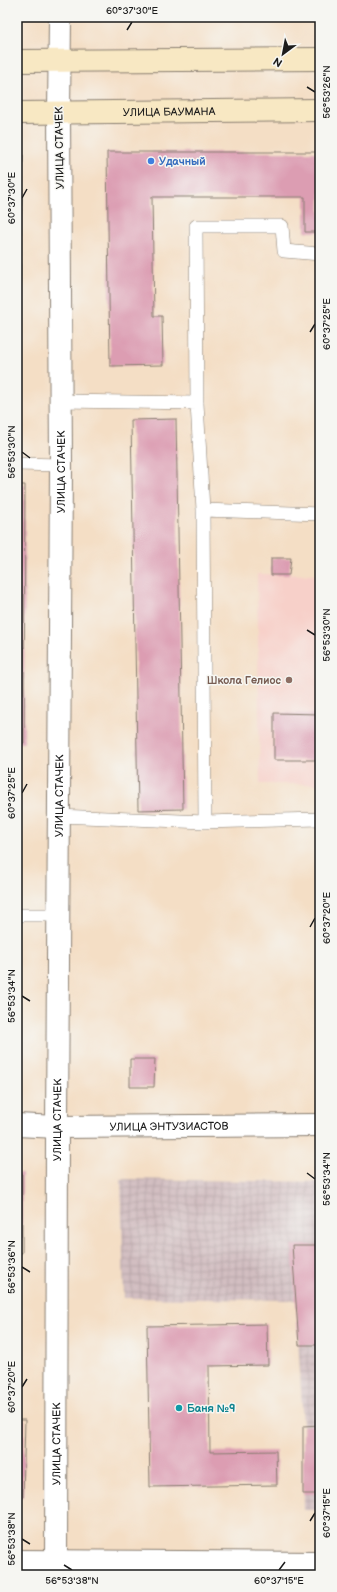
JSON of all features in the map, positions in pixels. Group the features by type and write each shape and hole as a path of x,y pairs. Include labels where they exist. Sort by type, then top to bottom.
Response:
{"main road":[{"path":"17,61 320,59"},
{"name":"УЛИЦА БАУМАНА","path":"17,113 320,110"}],"street":[{"name":"УЛИЦА СТАЧЕК","path":"56,1568 58,816 61,465 59,113 60,17"},
{"name":"УЛИЦА ЭНТУЗИАСТОВ","path":"17,1125 57,1127 320,1125"},
{"path":"17,1561 56,1568 200,1569 320,1564"}],"lane":[{"path":"205,822 203,510 197,403 196,226 282,226 284,251 320,254"},
{"path":"61,401 197,403"},
{"path":"17,464 61,465"},
{"path":"203,510 320,514"},
{"path":"58,816 205,822 320,819"},
{"path":"17,915 58,915"}],"shaded area":[{"name":"Школа Гелиос","path":"257,574 320,575 320,784 260,784"},
{"path":"121,1179 320,1182 320,1510 304,1510 303,1426 296,1300 124,1298"}],"building":[{"path":"301,17 301,19 242,18"},
{"path":"107,152 320,152 320,232 305,232 305,197 152,197 154,316 162,316 163,365 110,366"},
{"path":"17,155 23,155 18,352 17,352"},
{"path":"176,419 183,809 138,810 131,420"},
{"path":"17,485 25,485 24,743 17,743"},
{"path":"271,558 291,558 289,575 271,575"},
{"path":"274,713 320,714 320,760 274,760"},
{"path":"130,1059 155,1059 154,1087 130,1087"},
{"path":"17,1173 22,1173 22,1253 17,1253"},
{"path":"292,1245 320,1245 320,1345 299,1345"},
{"name":"Баня №9","path":"267,1324 268,1365 209,1366 210,1452 276,1451 277,1485 150,1487 147,1326"},
{"path":"17,1420 25,1420 23,1497 17,1497"},
{"path":"320,1425 320,1494 303,1494 303,1426"}],"place":[{"name":"Удачный","path":"151,161"},
{"name":"Школа Гелиос","path":"289,680"},
{"name":"Баня №9","path":"179,1408"}]}
